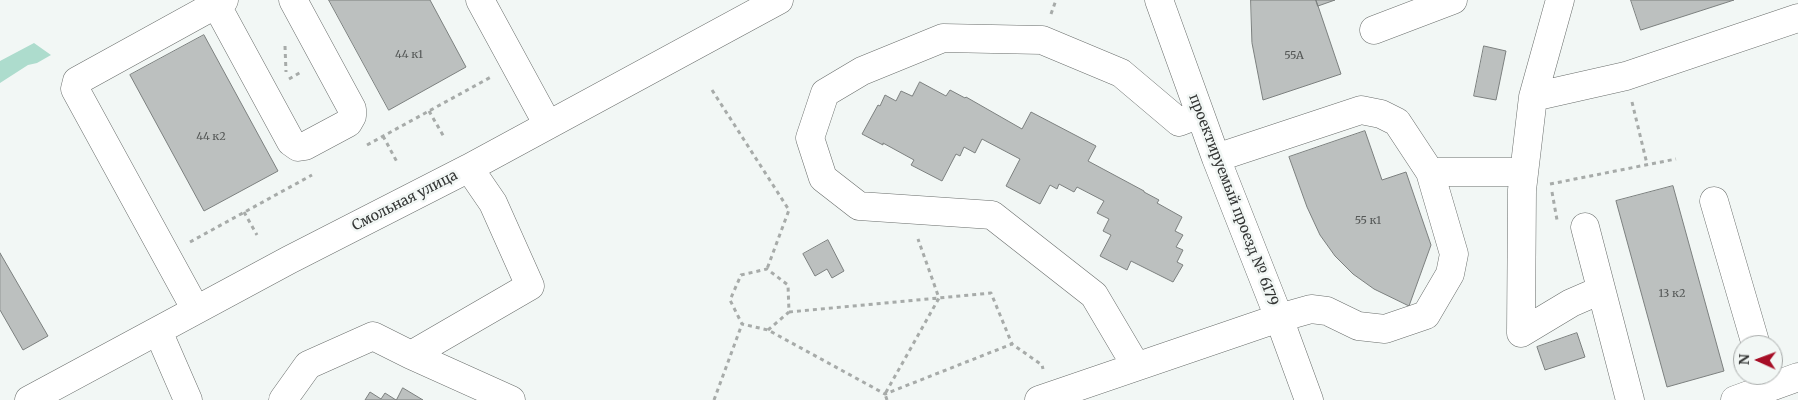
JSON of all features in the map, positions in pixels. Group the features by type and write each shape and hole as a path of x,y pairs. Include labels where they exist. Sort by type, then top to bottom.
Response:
{"street":[{"path":"196,310 75,89 75,84 77,81 220,2 291,142 298,146 305,146 348,123 352,116 352,109 293,0"},
{"path":"480,0 548,125"},
{"name":"Смольная улица","path":"29,400 288,260 470,168 779,0"},
{"name":"проектируемый проезд № 6179","path":"1159,0 1216,158 1309,400"},
{"path":"1374,30 1453,0"},
{"path":"1560,0 1534,97 1523,181 1521,333 1571,302 1601,290"},
{"path":"1534,97 1626,76 1798,18"},
{"path":"1136,366 1094,295 992,215 859,206 823,178 810,138 825,93 862,71 943,38 1042,40 1121,73 1179,122 1200,114"},
{"path":"1046,398 1136,366 1311,309 1327,311 1358,326 1385,329 1426,315 1450,274 1454,254 1430,172 1397,122 1381,114 1361,110 1216,158"},
{"path":"411,355 530,286 493,203 470,168"},
{"path":"1430,172 1523,181"},
{"path":"1714,201 1753,335"},
{"path":"1585,227 1630,400"},
{"path":"158,331 182,398"},
{"path":"283,400 308,365 373,336 511,400"},
{"path":"1783,379 1798,377"},
{"path":"1735,400 1759,385"}],"path":[{"path":"264,92 325,59"},
{"path":"359,149 514,64"},
{"path":"1626,76 1647,164"},
{"path":"712,90 789,210 767,269"},
{"path":"429,110 444,137"},
{"path":"383,136 397,162"},
{"path":"1523,181 1676,159"},
{"path":"166,255 318,172"},
{"path":"885,394 939,298 908,209"},
{"path":"244,212 257,235"},
{"path":"767,269 788,285 789,312"},
{"path":"714,400 742,324 730,300 741,275 767,269"},
{"path":"768,330 789,312 991,293 1012,344 1042,365 1046,398"},
{"path":"742,324 768,330 885,394 887,400"},
{"path":"885,394 1012,344"}],"green space":[{"path":"34,43 51,55 37,63 28,65 0,83 0,61"}],"building":[{"path":"329,0 430,0 466,67 389,110"},
{"path":"1251,0 1316,0 1341,74 1263,100 1252,43"},
{"path":"1316,0 1335,0 1318,6"},
{"path":"1631,0 1734,0 1641,30"},
{"path":"204,35 278,171 204,211 130,75"},
{"path":"1484,46 1506,51 1496,100 1474,96"},
{"path":"920,82 946,96 950,90 966,97 1022,129 1031,112 1096,146 1088,161 1144,191 1159,200 1157,203 1182,217 1175,231 1183,235 1176,247 1183,250 1177,262 1183,265 1173,282 1131,261 1127,270 1100,256 1111,235 1103,231 1109,219 1097,213 1104,201 1077,187 1074,192 1059,184 1057,189 1050,185 1040,204 1006,186 1020,159 982,139 975,153 964,147 960,156 956,154 942,181 911,165 914,160 862,134 885,95 896,101 901,91 912,96"},
{"path":"1365,131 1382,180 1406,172 1431,245 1409,306 1374,289 1353,274 1335,256 1320,235 1307,207 1289,157"},
{"path":"1673,186 1724,371 1667,387 1616,201"},
{"path":"828,240 844,271 832,278 827,269 815,276 803,254"},
{"path":"0,253 48,336 23,350 0,310"},
{"path":"1577,333 1585,357 1545,370 1537,347"},
{"path":"403,388 423,400 396,400"},
{"path":"370,392 381,399 385,393 396,400 365,400"}]}
